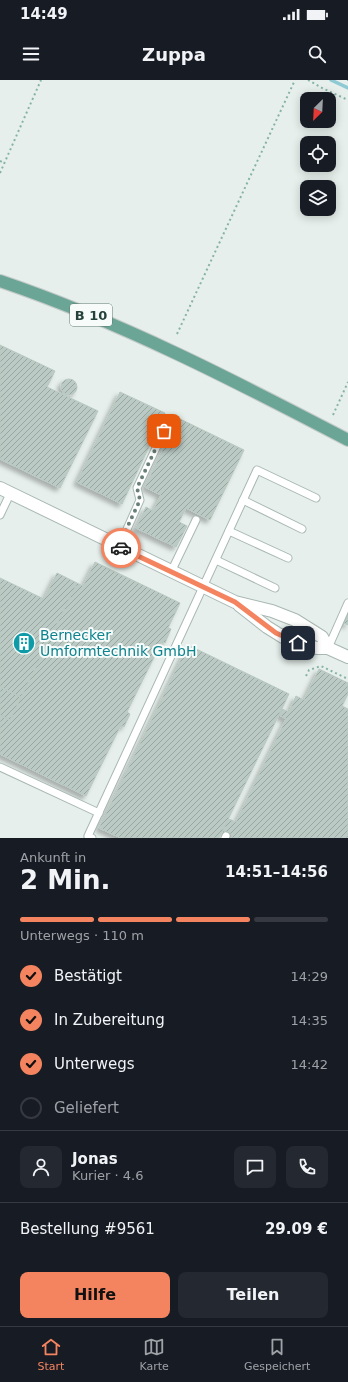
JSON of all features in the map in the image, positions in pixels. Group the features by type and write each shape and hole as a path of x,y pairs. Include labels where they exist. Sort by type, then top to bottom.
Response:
{"main road":[{"name":"B 10","path":"0,281 67,305 153,342 348,440"}],"street":[{"path":"5,491 118,547 235,602 295,620 322,637 328,648"},
{"path":"235,602 267,627 283,637 317,648 328,648 348,657"}],"lane":[{"path":"118,547 140,500 137,488 164,431"},
{"path":"92,838 88,836 257,470 316,498"},
{"path":"0,515 5,491"},
{"path":"243,500 302,529"},
{"path":"171,572 196,520"},
{"path":"229,531 288,558"},
{"path":"216,560 275,588"},
{"path":"328,648 348,603"},
{"path":"0,767 99,813"}],"path":[{"path":"0,173 41,80"},
{"path":"177,334 295,80"},
{"path":"308,80 348,100"},
{"path":"0,161 4,163"},
{"path":"333,415 348,382"},
{"path":"306,676 309,670 320,666 348,679"}],"building":[{"path":"0,345 55,371 47,387 98,411 60,488 0,459"},
{"path":"69,379 75,381 77,387 75,393 69,395 63,393 61,387 63,381"},
{"path":"120,392 165,413 122,504 77,482"},
{"path":"178,418 244,450 210,520 186,508 179,522 187,526 176,547 136,528 146,507 153,511 161,495 145,487"},
{"path":"95,562 180,603 168,628 171,629 165,643 162,641 127,712 130,714 124,727 121,725 86,796 0,754 0,715 10,720 77,583 83,586"},
{"name":"Bernecker Umformtechnik GmbH","path":"57,573 77,583 21,697 0,687 0,578 44,599"},
{"path":"348,612 348,625 343,623"},
{"path":"188,645 289,694 219,838 121,838 99,828"},
{"path":"319,669 348,683 348,694 342,706 348,709 348,838 231,838 232,835 223,830 229,819 236,822 286,719 279,715 282,709 289,712 296,696 304,700"},
{"path":"0,687 21,697 10,720 0,715"}],"waterway":[{"path":"331,80 348,88"}],"way so far":[{"path":"121,548 118,547 140,500 137,488 164,431"}],"place":[{"name":"Bernecker Umformtechnik GmbH","path":"24,643"}],"route":[{"path":"121,548 235,602 276,633 298,643"}]}
